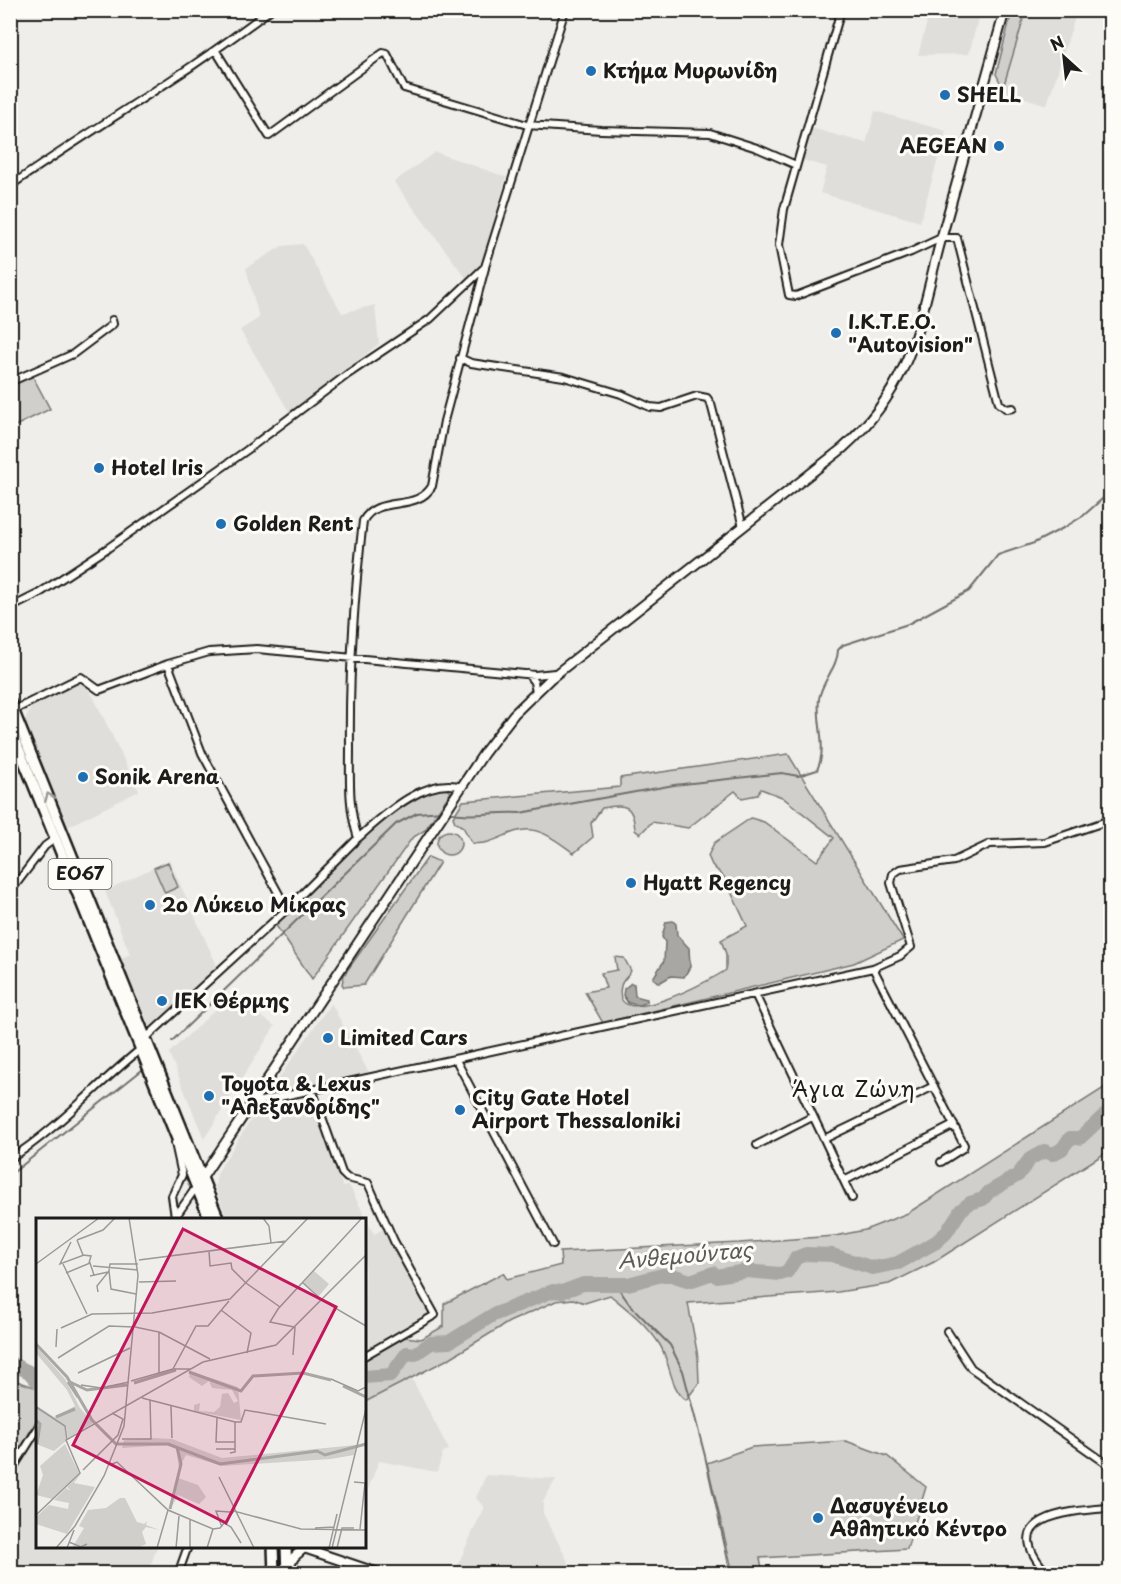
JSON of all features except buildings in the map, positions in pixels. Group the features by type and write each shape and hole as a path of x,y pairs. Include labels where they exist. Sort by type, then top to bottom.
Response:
{"main road":[{"name":"ΕΟ67","path":"12,706 146,1046 155,1082 209,1218"},
{"name":"ΕΟ67","path":"10,727 146,1046 160,1069 218,1218"},
{"path":"273,1548 274,1574"},
{"path":"286,1548 287,1574"}],"street":[{"path":"10,186 87,133 216,51 270,10"},
{"path":"358,838 350,797 352,656 363,521 368,511 375,507 412,501 430,491 460,358 485,267 565,10"},
{"path":"841,10 784,210 779,245 789,295 796,296 941,238 957,238 999,403 1007,409 1012,408"},
{"path":"174,1218 500,731 536,692 558,673 843,448 867,427 881,408 902,375 919,330 941,238 1005,10"},
{"path":"1088,10 1110,13"},
{"path":"216,51 269,136 383,53 387,54 404,88 528,125 710,134 757,148 796,165"},
{"path":"10,608 38,594 108,548 348,374 430,319 485,267"},
{"path":"10,382 73,354 113,324 112,320"},
{"path":"460,358 478,364 564,377 621,394 650,407 661,408 697,396 707,398 711,404 743,527"},
{"path":"12,706 81,677 99,690 168,664 209,652 234,648 352,656 528,674 558,673"},
{"path":"168,664 202,753 287,909"},
{"path":"528,674 534,682 536,692"},
{"path":"10,1159 55,1127 122,1063 146,1046 376,822 421,792 447,785 462,787"},
{"path":"252,1103 873,968 900,956 911,947 891,883 893,874 900,869 954,861 990,844 1045,842 1110,820"},
{"path":"10,892 45,846 56,838"},
{"path":"873,968 964,1147 941,1162"},
{"path":"755,994 852,1198"},
{"path":"456,1060 554,1244"},
{"path":"824,1139 934,1086"},
{"path":"312,1089 342,1173 347,1178 368,1183 394,1241 435,1316 366,1355"},
{"path":"164,1104 182,1170 172,1196 174,1218"},
{"path":"758,1145 812,1117"},
{"path":"844,1181 954,1125"},
{"path":"947,1331 971,1368 1110,1466"},
{"path":"10,1473 36,1431"},
{"path":"1048,1574 1032,1552 1031,1538 1039,1522 1057,1513 1110,1508"},
{"path":"178,1574 187,1548"},
{"path":"287,1574 294,1557 301,1548"},
{"path":"305,1548 381,1574"}],"shaded area":[{"path":"930,11 980,11 969,54 918,55"},
{"path":"1012,11 1026,11 1003,88 996,74"},
{"path":"1026,11 1077,11 1047,105 1009,93 1003,88"},
{"path":"875,111 946,131 920,222 820,193 827,167 802,160 811,128 866,143"},
{"path":"435,152 506,177 483,266 466,278 394,182"},
{"path":"303,244 342,313 375,305 379,344 290,413 240,330 259,318 246,268 282,246"},
{"path":"32,375 50,409 11,428 11,386"},
{"path":"82,682 93,696 139,791 65,828 24,722 31,707"},
{"path":"788,754 903,940 854,963 603,1023 585,992 606,988 601,973 617,970 615,957 624,958 631,971 621,986 622,1000 631,1005 646,1005 664,1000 726,970 726,954 721,940 747,926 724,877 712,865 708,856 714,843 751,818 764,822 817,861 834,838 782,797 761,789 757,795 742,798 735,791 688,828 652,822 640,834 635,830 632,815 627,808 617,806 602,808 591,823 593,837 574,853 549,836 532,830 517,831 487,842 472,843 463,827 455,822 453,817 463,801 620,787 620,778"},
{"path":"443,787 451,792 425,830 412,838 312,979 275,924 375,827 420,797"},
{"path":"449,831 458,834 461,843 458,852 449,855 440,852 437,843 440,834"},
{"path":"428,857 440,862 364,985 344,987 342,984 344,975"},
{"path":"169,860 219,970 152,1032 121,959 130,954 105,891"},
{"path":"168,862 178,887 165,893 154,868"},
{"path":"673,921 676,924 677,935 689,948 690,967 684,977 671,976 659,983 653,978 664,961 665,942 662,937 666,922"},
{"path":"631,983 634,984 635,996 647,999 647,1002 639,1005 628,1003 623,995 624,989"},
{"name":"Toyota & Lexus \"Αλεξανδρίδης\"","path":"231,995 275,1026 204,1139 169,1053"},
{"name":"Limited Cars","path":"331,1003 369,1073 265,1098"},
{"path":"1110,1084 1110,1150 934,1262 889,1284 838,1292 688,1303 698,1357 699,1383 686,1400 673,1382 663,1352 655,1337 610,1295 585,1303 573,1299 556,1301 509,1322 450,1358 366,1401 366,1359 405,1337 421,1339 444,1326 444,1304 503,1273 507,1279 561,1265 560,1252 835,1236 865,1230 908,1213"},
{"path":"309,1096 343,1187 349,1185 366,1218 227,1218 215,1187 217,1174 260,1106"},
{"path":"366,1218 374,1234 383,1229 430,1314 366,1351"},
{"path":"411,1377 449,1450 443,1452 437,1472 379,1461 366,1494 366,1401"},
{"path":"11,1379 36,1388 36,1421 11,1465"},
{"path":"10,1409 36,1415 36,1548 157,1548 148,1573 11,1573"},
{"name":"Δασυγένειο Αθλητικό Κέντρο","path":"846,1441 887,1456 926,1487 907,1549 760,1558 763,1573 733,1573 707,1463 752,1447"},
{"path":"486,1475 556,1479 543,1502 543,1513 574,1573 454,1573 484,1507 476,1498"}],"waterway":[{"path":"447,812 456,814 520,813 674,785 782,773 798,776 817,770 822,753 820,693 835,662 838,650 843,645 908,624 969,591 998,555 1034,543 1065,527 1083,516 1110,492"},
{"path":"172,1041 396,824 417,813 442,811"},
{"path":"10,1175 142,1070"},
{"name":"Ανθεμούντας","path":"366,1377 391,1375 407,1353 415,1354 431,1343 449,1342 493,1315 553,1291 562,1292 583,1284 628,1284 662,1275 672,1275 690,1281 713,1273 716,1276 746,1271 780,1274 787,1272 796,1258 806,1254 832,1255 873,1268 898,1263 936,1242 946,1233 961,1210 970,1203 983,1199 989,1192 1018,1175 1030,1159 1044,1151 1053,1154 1062,1149 1070,1138 1080,1138 1110,1110"},
{"path":"614,1282 630,1305 670,1345 683,1371 705,1456 731,1574"},
{"name":"Ανθεμούντας","path":"10,1363 29,1372 36,1380"}],"place":[{"name":"Κτήμα Μυρωνίδη","path":"591,71"},
{"name":"SHELL","path":"945,95"},
{"name":"AEGEAN","path":"999,146"},
{"name":"I.Κ.Τ.Ε.Ο. \"Autovision\"","path":"836,333"},
{"name":"Hotel Iris","path":"99,468"},
{"name":"Golden Rent","path":"221,524"},
{"name":"Sonik Arena","path":"83,777"},
{"name":"Hyatt Regency","path":"631,883"},
{"name":"2ο Λύκειο Μίκρας","path":"150,905"},
{"name":"ΙΕΚ Θέρμης","path":"162,1001"},
{"name":"Limited Cars","path":"328,1038"},
{"name":"Toyota & Lexus \"Αλεξανδρίδης\"","path":"209,1096"},
{"name":"City Gate Hotel Airport Thessaloniki","path":"460,1110"},
{"name":"Δασυγένειο Αθλητικό Κέντρο","path":"818,1518"}],"district":[{"name":"Άγια Ζώνη","path":"854,1090"}]}
